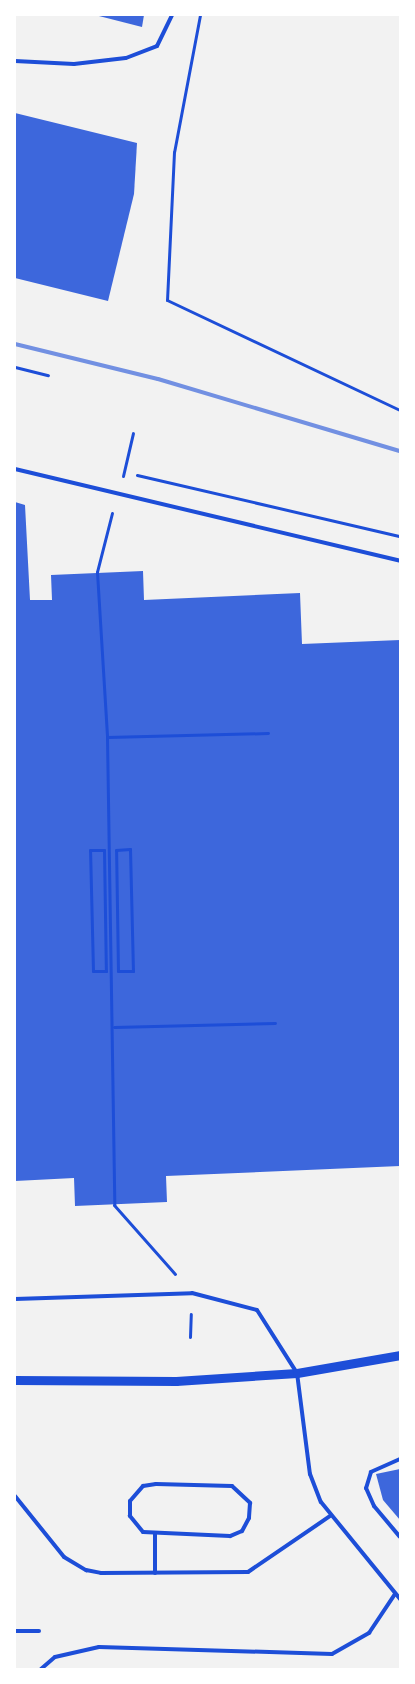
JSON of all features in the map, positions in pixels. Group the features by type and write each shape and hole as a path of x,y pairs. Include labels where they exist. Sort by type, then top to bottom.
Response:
{"street":[{"path":"15,1380 176,1381 297,1373 400,1356"}],"lane":[{"path":"15,61 74,64 126,58 157,46 172,15"},
{"path":"15,469 116,496 400,561"},
{"path":"15,1299 192,1294 257,1310 297,1373 310,1474 330,1516 400,1599"},
{"path":"400,1460 371,1472 366,1488 374,1506 400,1538"},
{"path":"226,1485 242,1492 250,1503 246,1525 230,1536 156,1534 138,1528 130,1516 130,1501 143,1486 226,1485"},
{"path":"15,1496 45,1539 77,1566 101,1573 248,1572 330,1516"},
{"path":"155,1574 156,1534"},
{"path":"41,1669 55,1657 99,1647 332,1654 369,1633 395,1594"},
{"path":"15,1631 39,1631"}],"path":[{"path":"200,15 174,152 167,300 400,410"},
{"path":"15,367 48,374"},
{"path":"133,433 97,572 108,737 114,1027 114,1205 192,1294 190,1337"},
{"path":"124,472 368,525 400,536"},
{"path":"108,737 268,733"},
{"path":"130,849 132,970 118,971 116,850 130,849"},
{"path":"90,850 104,850 106,971 93,972 90,850"},
{"path":"114,1027 275,1023"}],"building":[{"path":"95,15 144,15 142,27"},
{"path":"15,113 137,143 134,194 108,301 15,278"},
{"path":"15,502 25,505 30,600 52,600 51,575 143,571 144,600 300,593 302,644 400,640 400,1166 166,1176 167,1202 75,1206 74,1178 15,1181"},
{"path":"400,1469 400,1520 383,1500 376,1474"}],"railway":[{"path":"15,344 158,379 400,451"}]}
